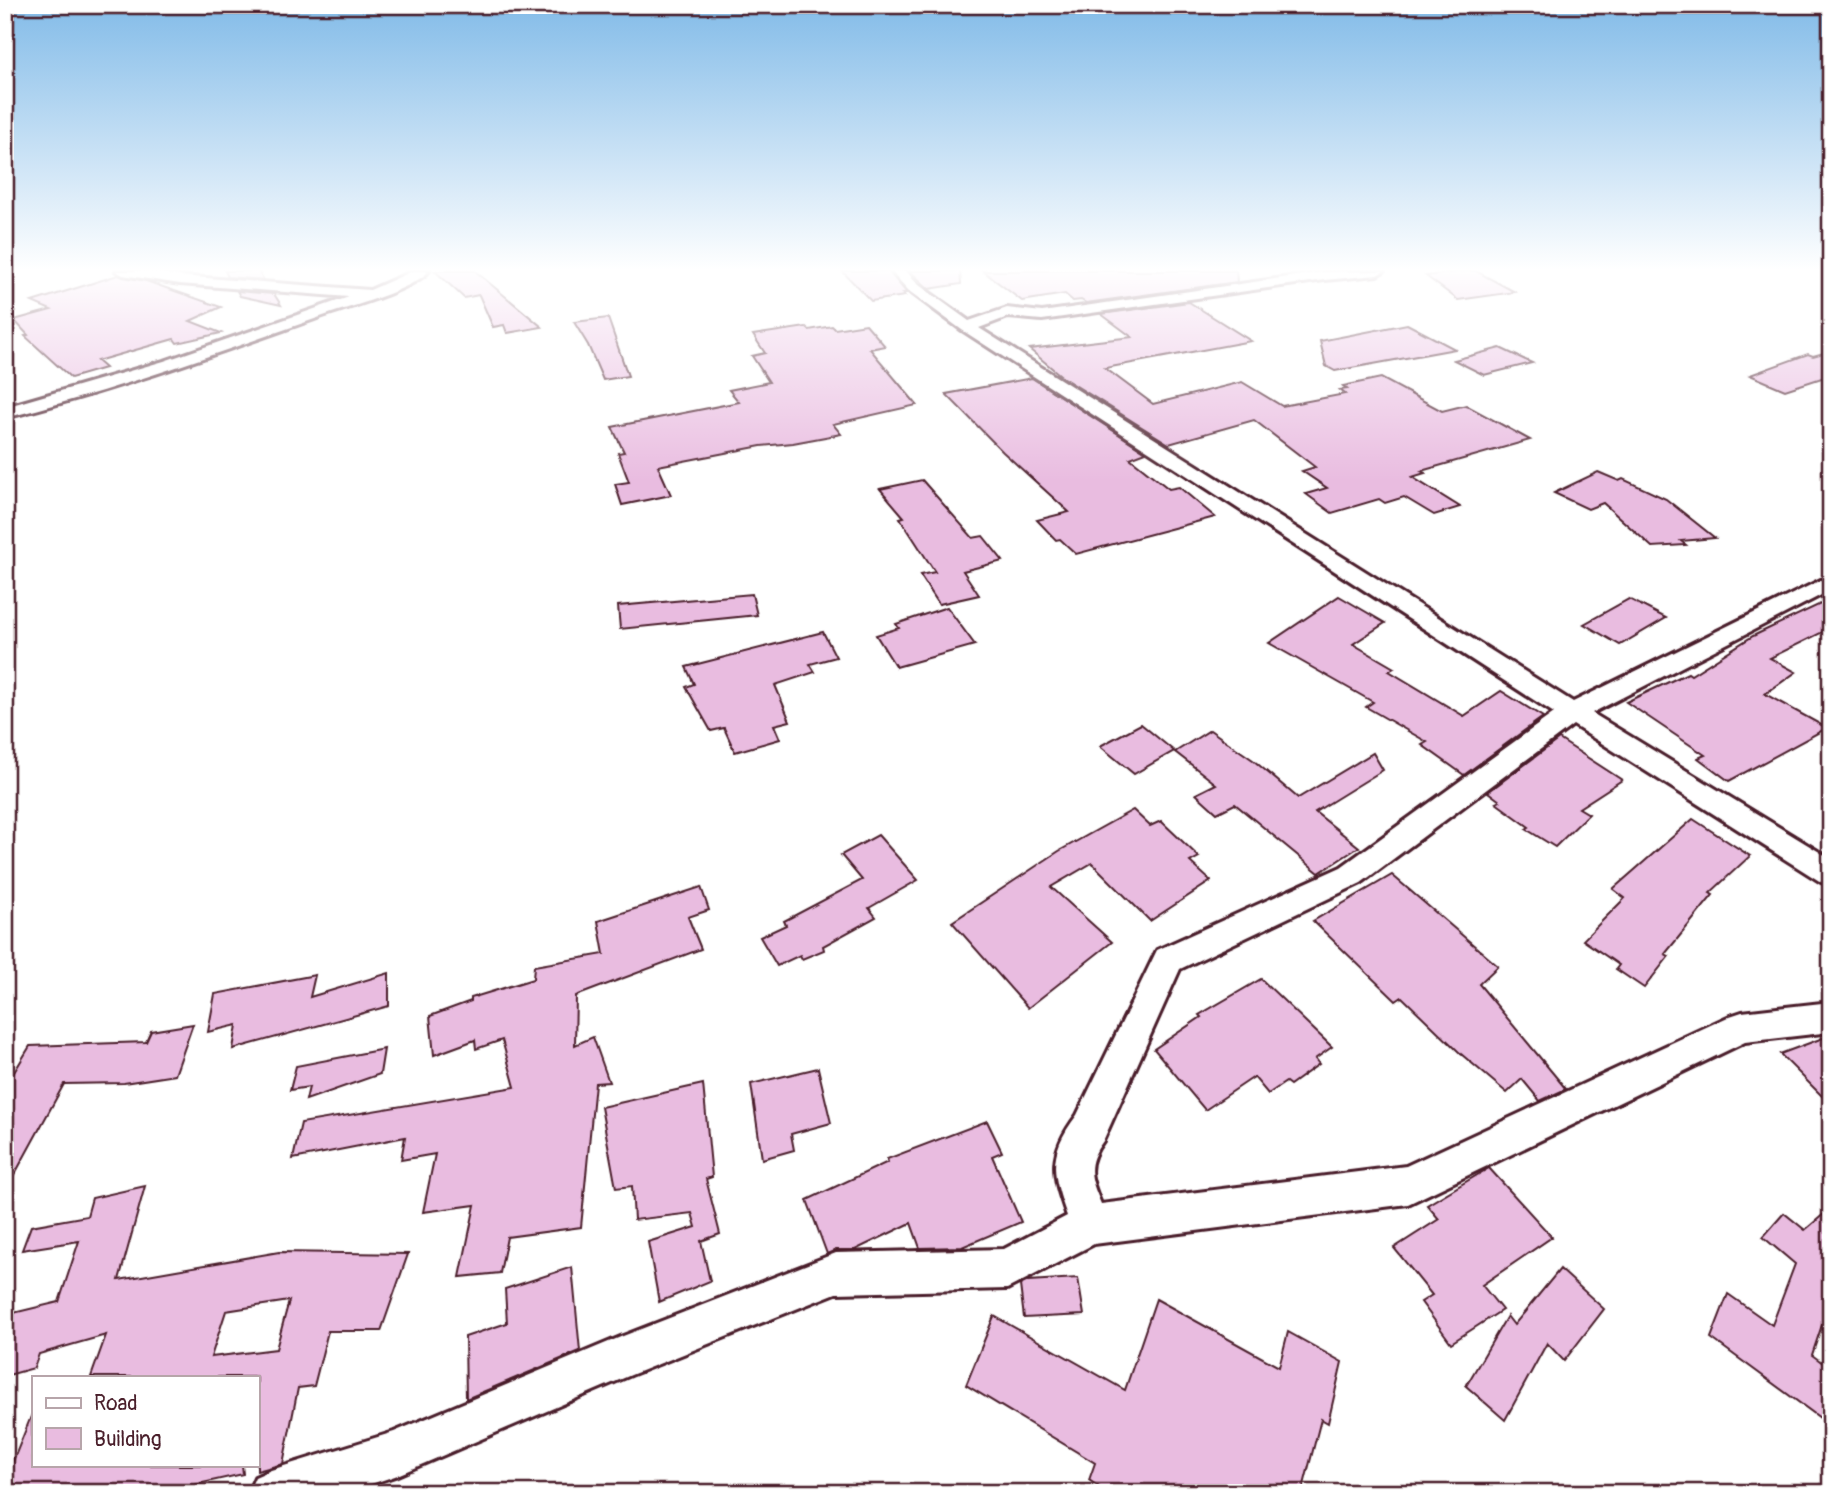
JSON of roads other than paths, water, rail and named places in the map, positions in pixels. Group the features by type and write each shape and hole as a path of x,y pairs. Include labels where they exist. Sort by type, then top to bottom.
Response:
{"street":[{"path":"5,413 170,364 236,341"},
{"path":"989,341 1572,713 1831,874"},
{"path":"1090,1225 1069,1164 1076,1143 1090,1128 1168,960 1351,876 1572,713 1831,581"},
{"path":"271,1493 395,1454 623,1357 836,1273 1007,1269 1090,1225 1408,1185 1741,1027 1831,1017"}]}
